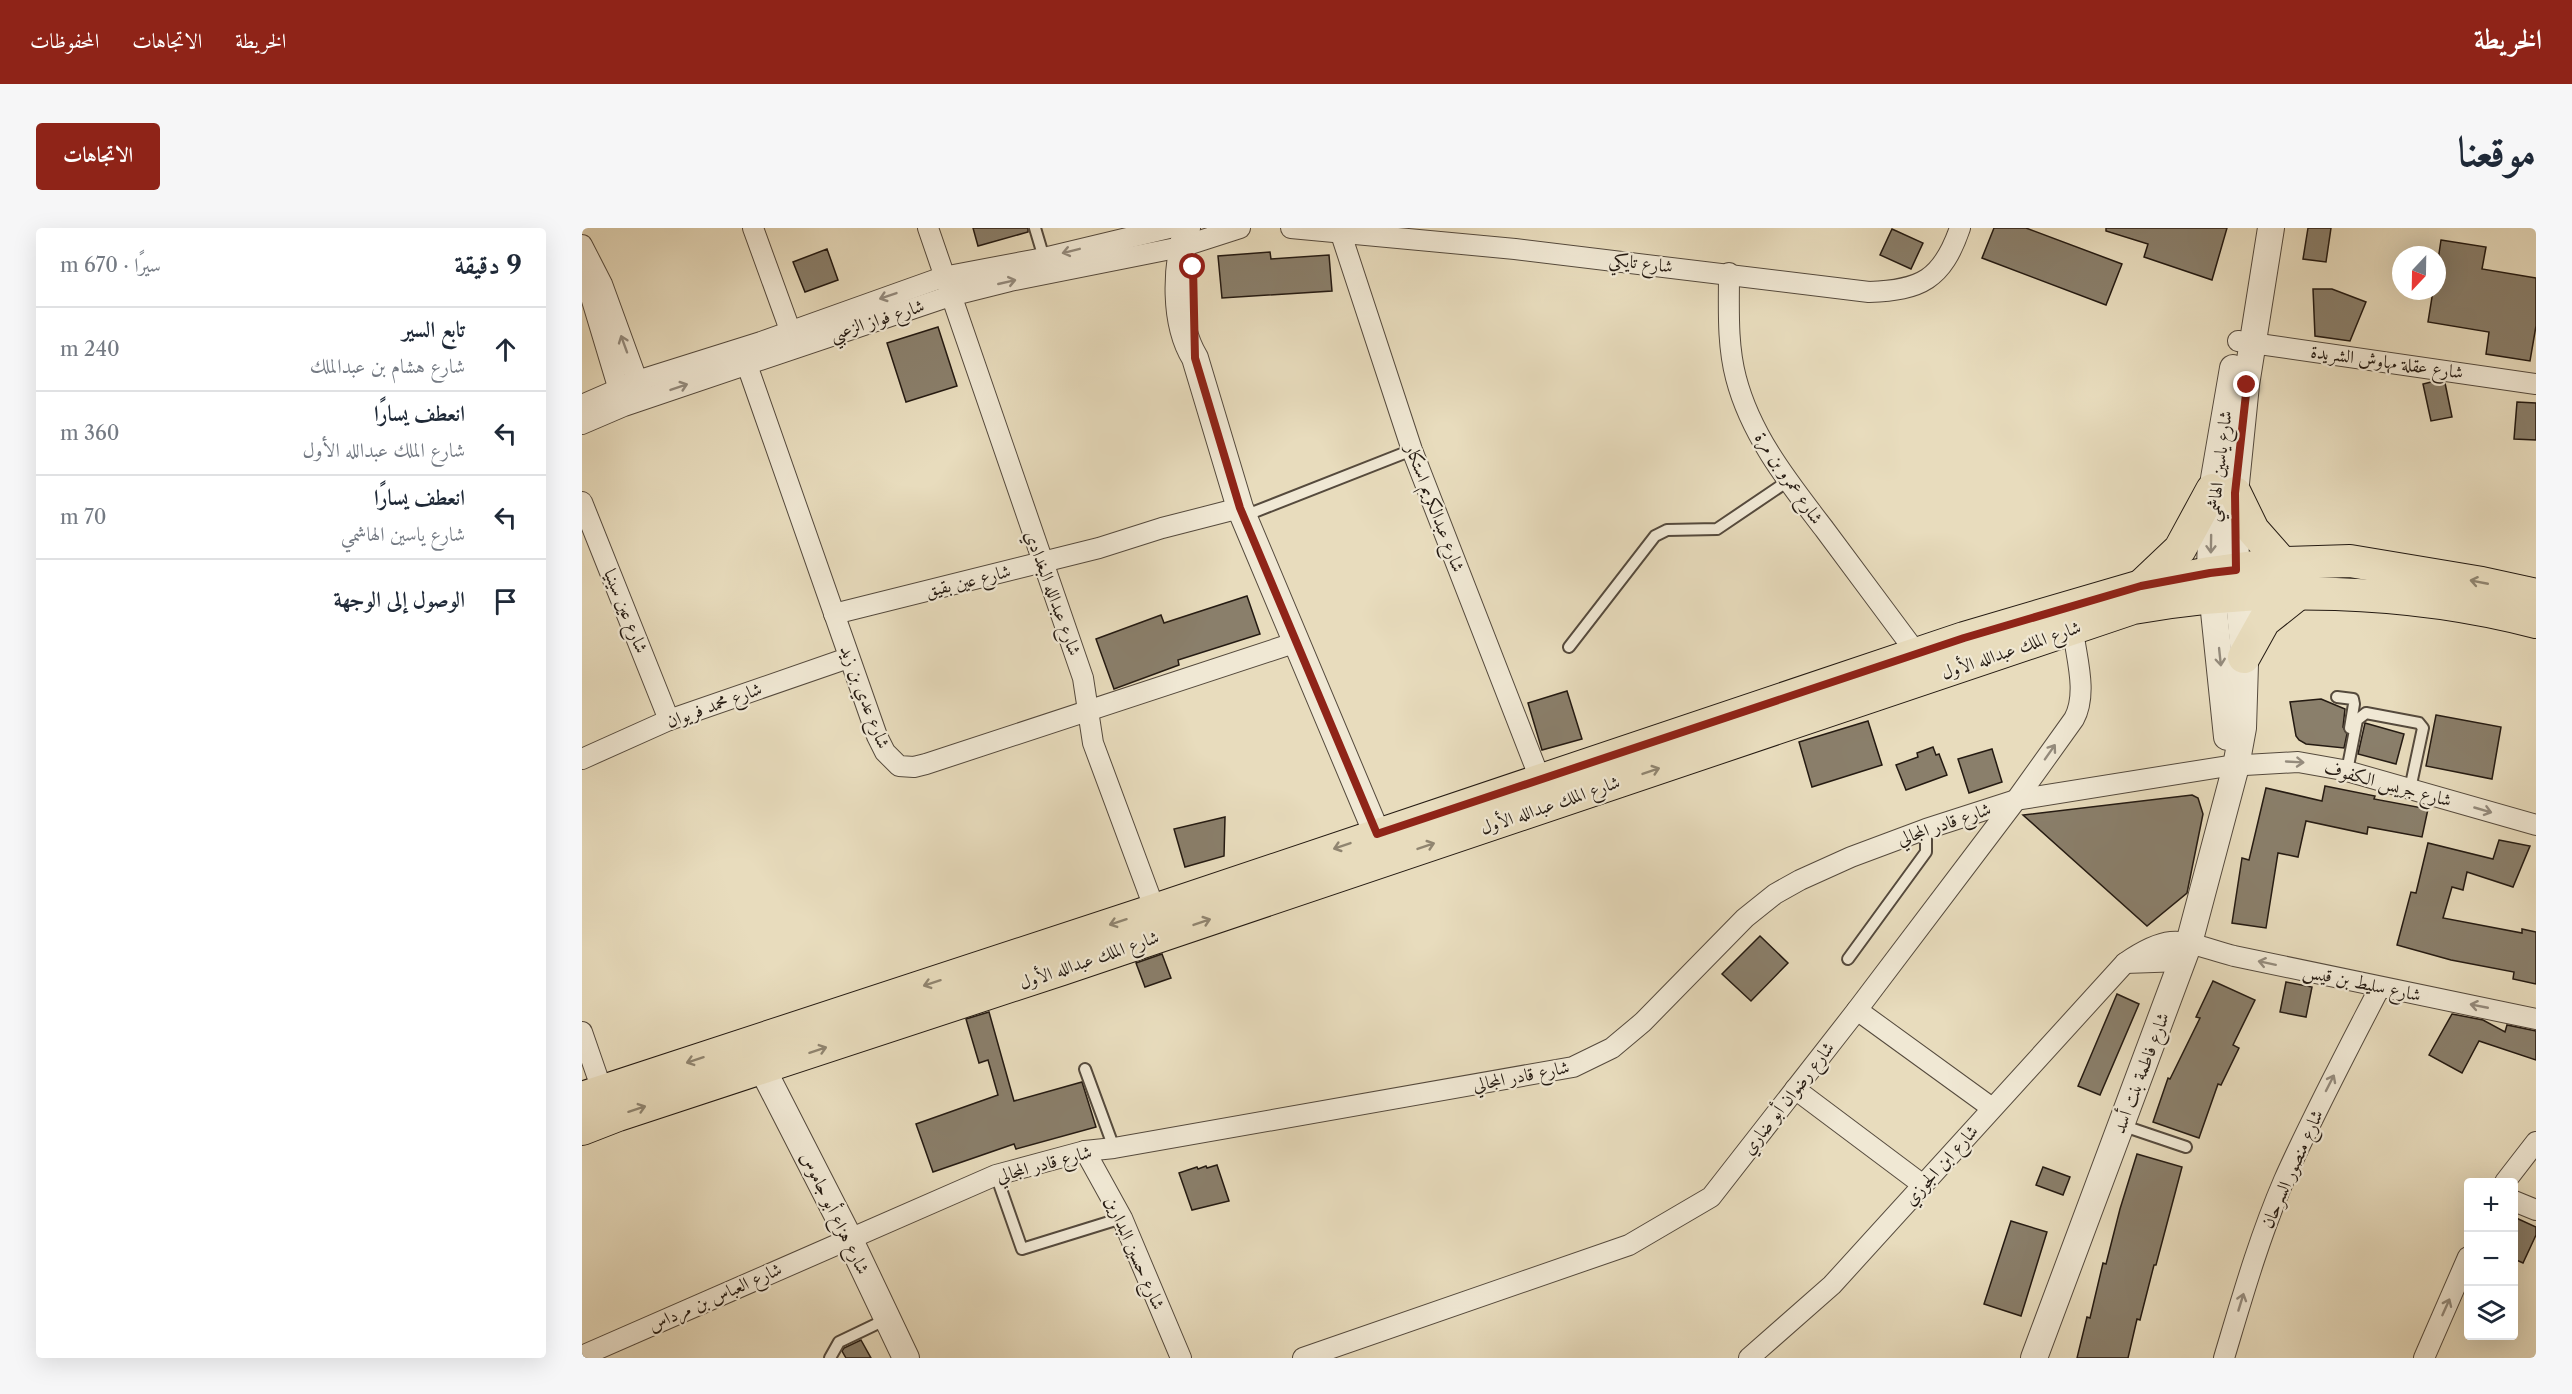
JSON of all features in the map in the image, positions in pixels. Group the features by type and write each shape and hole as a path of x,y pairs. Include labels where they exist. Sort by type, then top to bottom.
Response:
{"main road":[{"path":"2141,586 2180,549 2224,492 2282,563"},
{"name":"شارع الملك عبدالله الأول","path":"582,1129 618,1115 2073,630 2133,608 2166,603 2225,585 2282,563 2350,561 2482,583 2536,595"},
{"name":"شارع الملك عبدالله الأول","path":"592,1094 1155,910 1964,638 2141,586 2225,585 2298,594 2407,598 2536,622"},
{"path":"2244,657 2264,621 2298,594"}],"street":[{"path":"753,228 793,338"},
{"name":"شارع عبدالله البغدادي","path":"928,228 946,287 1083,678 1093,743 1155,910"},
{"path":"1240,228 1187,235 1178,285 1184,332 1195,358 1242,512 1377,834"},
{"name":"شارع تايكي","path":"1291,228 1340,230 1729,273 1869,292 1901,290 1918,285 1931,276 1946,258 1960,228"},
{"name":"شارع ياسين الهاشمي","path":"2245,342 2257,228"},
{"name":"شارع ياسين الهاشمي","path":"2225,585 2224,492 2216,455 2271,228"},
{"name":"شارع عبدالكريم استكار","path":"1340,230 1412,450 1540,779"},
{"name":"شارع فواز الزعبي","path":"946,287 1010,281 1187,235"},
{"name":"شارع فواز الزعبي","path":"582,405 621,397 641,390 761,342 793,338 946,287 1044,258 1187,235"},
{"path":"582,245 602,284 641,390"},
{"path":"582,267 621,397"},
{"name":"شارع عمرو بن مرة","path":"1729,273 1730,351 1735,376 1753,423 1766,449 1788,481 1918,655"},
{"name":"شارع فواز الزعبي","path":"641,390 747,365 793,338"},
{"name":"شارع عقلة مهاوش الشريدة","path":"2245,342 2536,384"},
{"name":"شارع عدي بن زيد","path":"747,365 848,658 881,744 885,752 899,766 914,767 926,764 1297,642"},
{"name":"شارع فواز الزعبي","path":"582,424 621,397"},
{"name":"شارع عين سينيا","path":"582,502 669,720"},
{"name":"شارع عين بقيق","path":"834,614 1242,512"},
{"name":"شارع فاطمة بنت أسد","path":"2034,1358 2186,952 2243,728 2244,657 2225,585"},
{"name":"شارع فاطمة بنت أسد","path":"2225,585 2226,716 2232,771"},
{"name":"شارع رضوان أبو ضاري","path":"1303,1358 1629,1245 1711,1197 1857,1010 2016,800 2078,711 2081,691 2073,630"},
{"name":"شارع محمد فريوان","path":"582,759 669,720 848,658"},
{"name":"شارع جريس الكفوف","path":"2232,771 2298,762 2345,770 2536,825"},
{"name":"شارع قادر المجالي","path":"849,1238 996,1175 1085,1151 1114,1148 1573,1067 1612,1048 1643,1023 1744,918 1775,894 1851,857 1926,828 2016,800 2232,771"},
{"name":"شارع ابن الجوزي","path":"1749,1358 1832,1285 2125,963 2186,952"},
{"name":"شارع سليط بن قيس","path":"2186,952 2234,956 2536,1019"},
{"name":"شارع منصور السرحان","path":"2224,1358 2259,1243 2284,1181 2326,1090 2380,987"},
{"path":"1857,1010 1992,1108"},
{"path":"582,1032 592,1094"},
{"name":"شارع هزاع أبو جاموس","path":"762,1068 849,1238 906,1358"},
{"path":"1795,1089 1923,1185"},
{"path":"2508,1178 2536,1142"},
{"name":"شارع حسين البدارين","path":"1085,1151 1122,1218 1181,1358"},
{"path":"2518,1203 2536,1210"},
{"name":"شارع العباس بن مرداس","path":"582,1356 849,1238"},
{"path":"2424,1358 2464,1268"}],"lane":[{"path":"1035,228 1044,258"},
{"path":"1242,512 1412,450"},
{"path":"1569,647 1655,536 1667,530 1717,529 1788,481"},
{"path":"2337,697 2353,699 2354,704 2345,770"},
{"path":"2345,770 2357,720 2366,712 2419,723 2423,728 2410,789"},
{"path":"1848,959 1926,852 1926,828"},
{"path":"1085,1069 1114,1148"},
{"path":"2121,1125 2186,1147"},
{"path":"996,1175 1022,1249 1122,1218"},
{"path":"830,1358 839,1342 887,1319"}],"building":[{"path":"973,228 1028,228 1028,232 978,246"},
{"path":"1994,228 2026,228 2122,264 2106,305 1982,258"},
{"path":"2106,228 2227,228 2212,280 2144,257 2148,244 2106,231"},
{"path":"2308,228 2331,228 2326,262 2303,259"},
{"path":"1892,229 1923,243 1911,269 1880,255"},
{"path":"2441,240 2486,247 2482,269 2536,278 2536,326 2530,361 2486,354 2489,332 2428,322 2432,300 2446,300 2446,246 2440,246"},
{"path":"827,249 838,280 805,292 793,262"},
{"path":"1270,252 1271,259 1329,255 1332,291 1222,298 1218,256"},
{"path":"2313,289 2332,289 2366,302 2350,341 2315,336"},
{"path":"938,327 957,386 906,402 887,343"},
{"path":"2435,381 2445,383 2452,417 2431,421 2423,384"},
{"path":"2517,402 2536,403 2536,440 2514,439"},
{"path":"1247,596 1260,634 1178,660 1179,665 1114,689 1096,639 1161,615 1164,623"},
{"path":"1567,691 1582,739 1542,750 1528,703"},
{"path":"2321,699 2345,709 2343,727 2347,734 2344,748 2306,744 2296,736 2290,702"},
{"path":"2436,715 2501,727 2492,779 2426,766"},
{"path":"1868,721 1882,765 1812,787 1799,742"},
{"path":"2365,723 2404,734 2396,764 2358,754"},
{"path":"1933,747 1936,755 1939,754 1947,775 1906,790 1896,765 1918,757 1917,753"},
{"path":"1992,749 2002,782 1969,793 1958,759"},
{"path":"2325,786 2375,796 2374,799 2428,809 2422,837 2368,827 2367,834 2306,821 2298,857 2278,853 2266,928 2232,923 2242,858 2249,860 2266,788 2322,801"},
{"path":"2192,795 2198,798 2203,814 2187,893 2147,926 2023,815"},
{"path":"1225,817 1224,856 1185,867 1174,829"},
{"path":"2499,840 2530,846 2513,887 2467,872 2463,890 2452,887 2443,918 2522,933 2522,929 2536,932 2536,984 2513,979 2514,972 2451,960 2397,945 2411,892 2416,893 2428,843 2493,859"},
{"path":"1760,936 1788,963 1751,1001 1722,974"},
{"path":"1162,954 1171,978 1145,987 1136,963"},
{"path":"2213,981 2255,1000 2233,1045 2239,1048 2221,1085 2218,1084 2199,1138 2153,1122 2168,1078 2170,1079 2200,1018 2196,1017"},
{"path":"2286,982 2312,987 2306,1017 2280,1012"},
{"path":"2117,994 2139,1004 2100,1095 2078,1086"},
{"path":"989,1012 1014,1101 1082,1082 1096,1127 1016,1149 1014,1144 933,1172 916,1124 998,1095 988,1060 979,1063 966,1019"},
{"path":"2452,1014 2483,1020 2505,1032 2507,1025 2536,1031 2536,1060 2479,1041 2462,1073 2429,1055"},
{"path":"2137,1154 2182,1167 2140,1320 2137,1319 2128,1358 2077,1358 2087,1317 2090,1318 2103,1263 2106,1264"},
{"path":"1217,1165 1229,1201 1192,1210 1179,1173 1197,1167 1198,1169"},
{"path":"2043,1167 2070,1177 2063,1195 2036,1185"},
{"path":"2518,1219 2536,1227 2536,1235 2523,1263 2518,1261"},
{"path":"2011,1221 2047,1232 2021,1316 1984,1304"},
{"path":"861,1340 871,1358 846,1358 842,1351 844,1348"}],"route":[{"path":"1193,267 1195,358 1240,508 1377,834 1964,638 2141,586 2236,570 2235,493 2247,385"}]}
